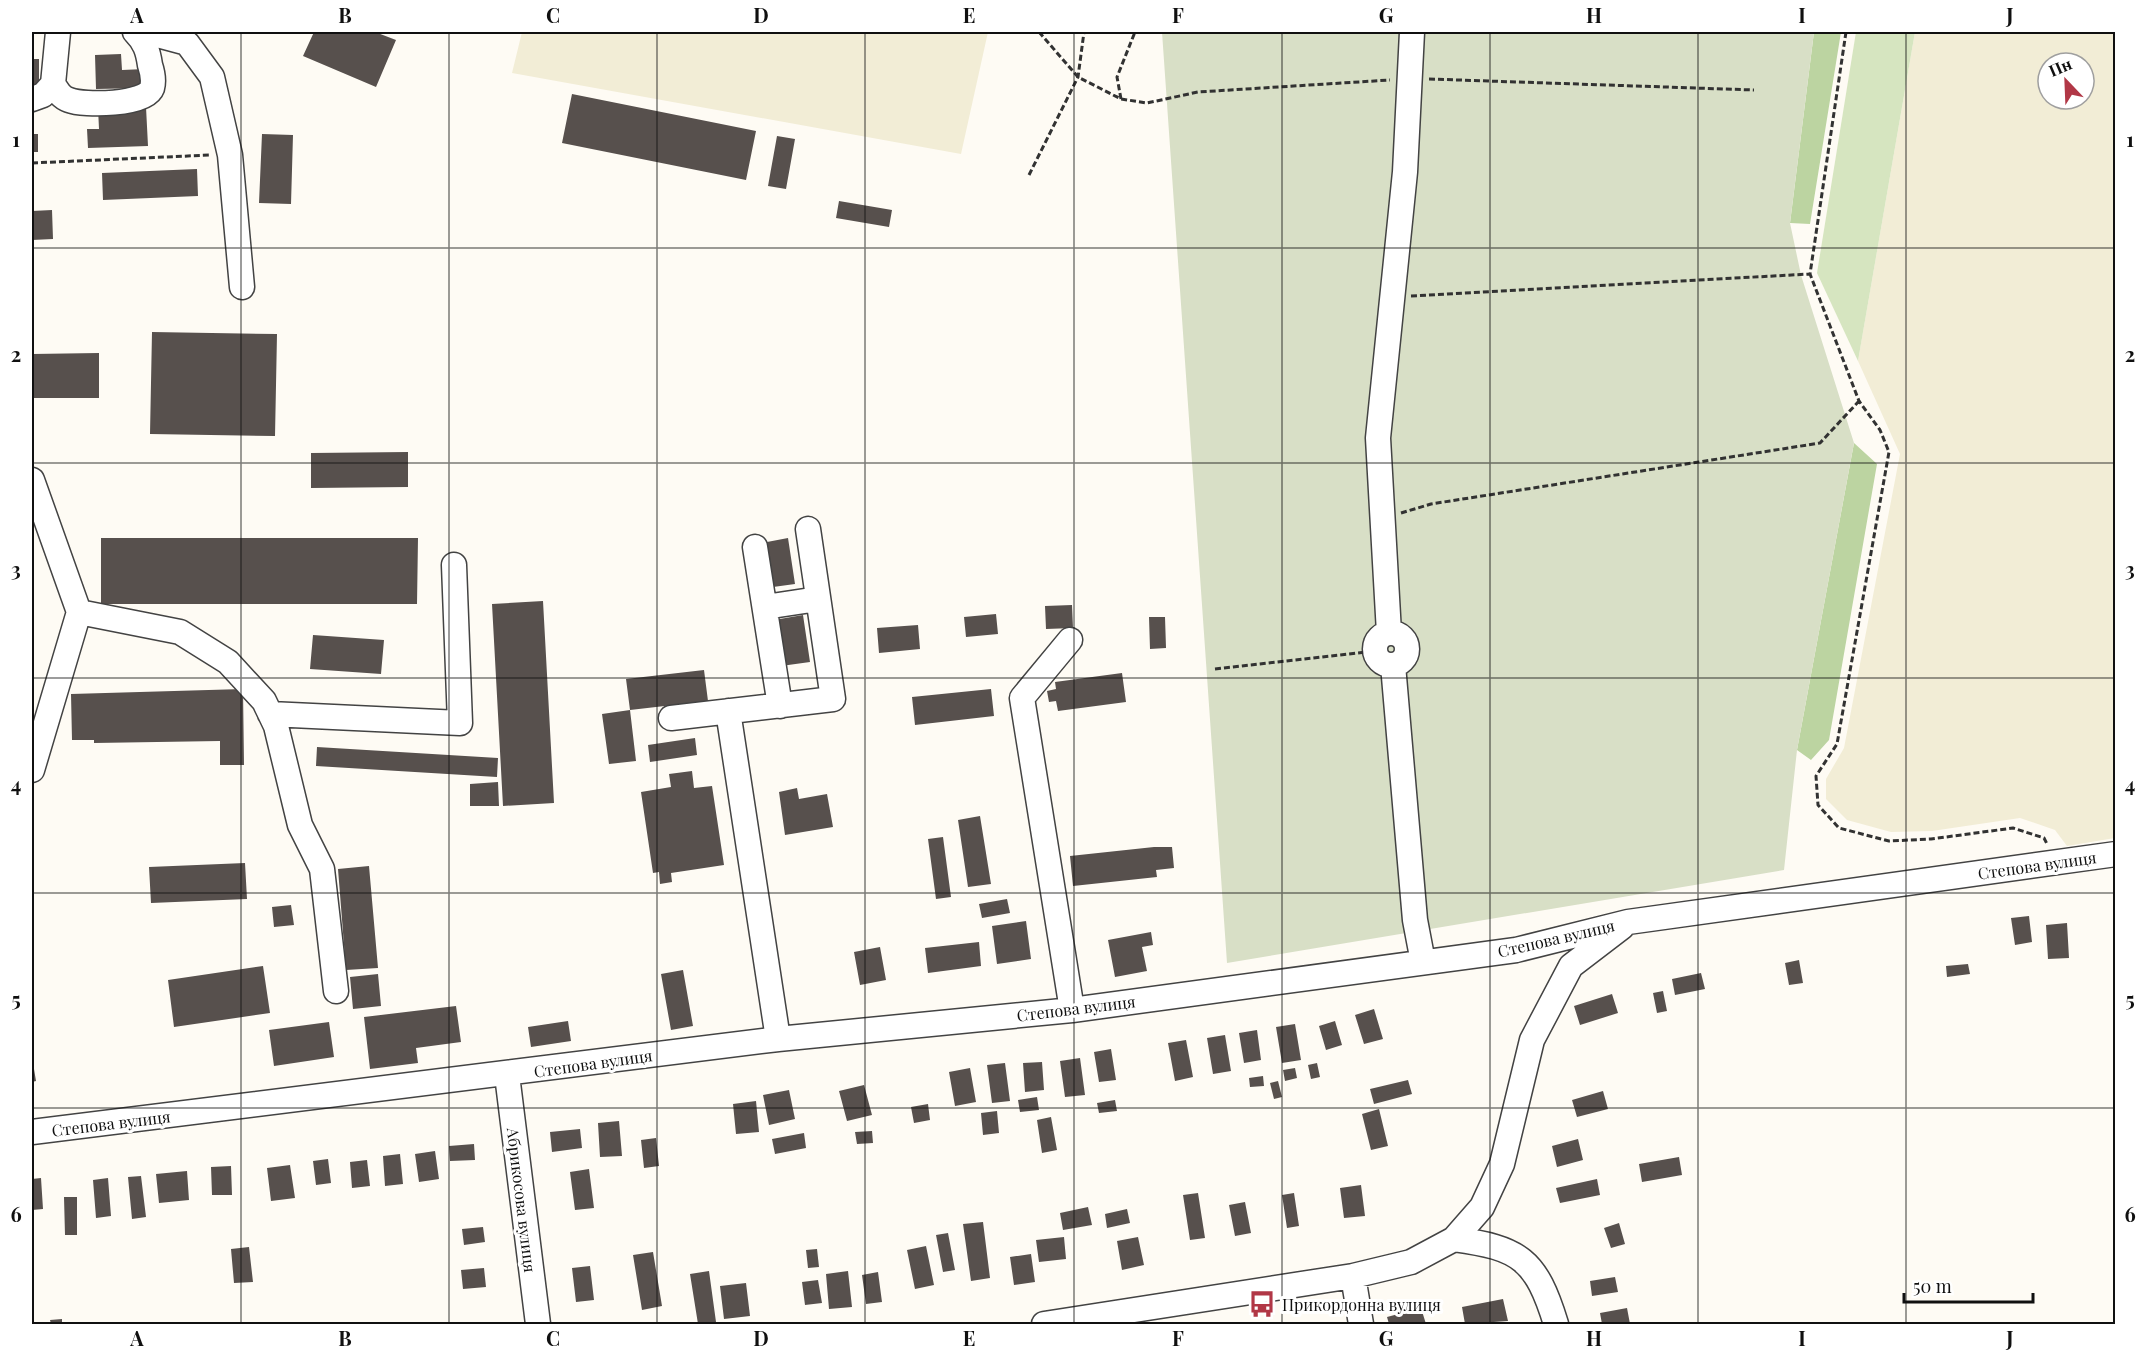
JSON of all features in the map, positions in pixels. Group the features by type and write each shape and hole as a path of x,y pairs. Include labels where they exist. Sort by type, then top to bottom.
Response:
{"street":[{"path":"32,99 43,95 53,84 58,32"},
{"path":"53,84 60,95 71,101 132,102 146,96 152,87 152,75 147,47 135,32"},
{"path":"146,32 187,43 212,77 230,154 242,287"},
{"path":"1412,32 1405,172 1378,438 1385,650 1415,920 1423,962"},
{"path":"32,480 79,612 32,770"},
{"path":"671,718 833,699 808,529"},
{"path":"755,547 780,706"},
{"path":"270,714 459,723 454,565"},
{"path":"765,607 818,599"},
{"path":"79,612 180,632 228,662 264,701 279,736 300,825 322,869 336,991"},
{"path":"1070,640 1022,698 1072,1010"},
{"path":"728,711 778,1039"},
{"name":"Степова вулиця","path":"32,1132 507,1075 778,1039 1072,1010 1516,950 1628,922 2115,854"},
{"path":"1044,1324 1170,1315 1411,1262 1454,1239 1482,1207 1502,1164 1532,1040 1571,966 1628,922"},
{"name":"Абрикосова вулиця","path":"507,1075 538,1324"},
{"path":"1454,1239 1512,1251 1533,1272 1543,1288 1556,1324"},
{"path":"1353,1276 1361,1324"}],"path":[{"path":"1039,32 1078,78 1121,99 1147,103 1198,92 1411,79 1754,90"},
{"path":"1029,175 1078,78 1084,32"},
{"path":"1121,99 1117,77 1135,32"},
{"path":"1846,32 1809,274 1858,401 1880,430 1889,452 1837,744 1816,776 1818,805 1839,828 1889,841 1931,839 2013,828 2044,838 2056,862"},
{"path":"32,163 230,154"},
{"path":"1391,297 1809,274"},
{"path":"1382,519 1431,504 1820,443 1858,401"},
{"path":"1215,669 1385,650"}],"shaded area":[{"path":"522,32 988,32 961,154 512,73"},
{"path":"1915,32 2115,32 2115,838 2067,846 2055,830 2020,818 1932,831 1891,832 1847,820 1826,799 1826,779 1844,748 1900,454 1858,361"}],"green space":[{"path":"1162,32 1814,32 1790,223 1801,275 1854,443 1797,750 1784,870 1227,963"},
{"path":"1814,32 1841,32 1810,224 1790,223"},
{"path":"1856,32 1915,32 1858,361 1817,273"},
{"path":"1854,443 1877,464 1829,740 1811,760 1797,750"}],"building":[{"path":"314,32 375,32 396,40 376,87 303,56"},
{"path":"121,54 122,70 145,69 146,88 96,89 95,55"},
{"path":"32,59 39,59 39,91 32,91"},
{"path":"572,94 756,131 746,180 562,143"},
{"path":"146,107 148,146 88,148 87,129 99,129 98,108"},
{"path":"32,134 38,134 38,152 32,152"},
{"path":"262,134 293,135 291,204 259,203"},
{"path":"777,136 795,139 786,189 768,186"},
{"path":"197,169 198,196 103,200 102,173"},
{"path":"839,201 892,210 889,227 836,218"},
{"path":"52,210 53,239 32,240 32,211"},
{"path":"152,332 277,334 275,436 150,434"},
{"path":"99,353 99,398 32,398 32,354"},
{"path":"408,452 408,487 311,488 311,453"},
{"path":"101,538 418,538 417,604 101,604"},
{"path":"788,538 795,584 773,587 767,542"},
{"path":"543,601 554,803 503,806 492,604"},
{"path":"1072,605 1073,628 1046,629 1045,606"},
{"path":"996,614 998,634 966,637 964,617"},
{"path":"803,615 810,662 781,666 774,620"},
{"path":"1149,617 1165,617 1166,648 1150,649"},
{"path":"918,625 920,649 879,653 877,628"},
{"path":"313,635 384,640 381,674 310,669"},
{"path":"704,670 708,701 630,710 626,679"},
{"path":"1122,673 1126,702 1058,711 1056,701 1049,702 1047,691 1056,689 1055,682"},
{"path":"243,689 244,765 220,765 220,741 94,743 94,740 72,740 71,694"},
{"path":"991,689 994,716 915,725 912,697"},
{"path":"630,710 636,761 609,764 602,714"},
{"path":"695,738 697,755 650,762 648,745"},
{"path":"317,747 498,758 497,777 316,766"},
{"path":"692,771 694,788 712,786 724,865 671,873 672,882 660,884 659,872 653,873 641,792 671,787 669,774"},
{"path":"498,782 499,806 470,806 470,784"},
{"path":"797,788 799,799 827,794 833,827 785,835 779,792"},
{"path":"980,816 991,884 968,887 958,820"},
{"path":"943,837 951,897 936,899 928,839"},
{"path":"1172,847 1174,868 1156,870 1157,877 1073,886 1070,856"},
{"path":"245,863 247,899 151,903 149,867"},
{"path":"369,866 378,968 346,970 338,869"},
{"path":"1007,899 1010,913 982,918 979,904"},
{"path":"291,905 294,925 274,927 272,907"},
{"path":"2029,916 2032,942 2015,945 2011,918"},
{"path":"1026,921 1031,959 997,964 992,926"},
{"path":"2067,923 2069,958 2048,959 2046,925"},
{"path":"1151,932 1153,945 1142,947 1147,971 1115,977 1108,940"},
{"path":"979,942 981,966 928,973 925,948"},
{"path":"880,947 886,980 860,985 854,952"},
{"path":"1799,960 1803,983 1789,985 1785,963"},
{"path":"1968,964 1970,974 1947,977 1946,966"},
{"path":"263,966 270,1013 174,1027 168,980"},
{"path":"683,970 693,1026 671,1030 661,974"},
{"path":"1701,973 1705,989 1675,995 1672,979"},
{"path":"378,974 381,1006 353,1009 350,977"},
{"path":"1663,991 1667,1011 1657,1013 1653,993"},
{"path":"1612,994 1618,1013 1580,1025 1574,1006"},
{"path":"456,1006 461,1042 416,1048 418,1063 370,1069 364,1017"},
{"path":"1374,1009 1383,1039 1364,1044 1355,1015"},
{"path":"568,1021 571,1041 531,1047 528,1027"},
{"path":"1335,1021 1342,1045 1326,1050 1319,1026"},
{"path":"329,1022 334,1057 274,1066 269,1030"},
{"path":"1295,1024 1301,1060 1282,1063 1276,1027"},
{"path":"1257,1030 1261,1060 1244,1063 1239,1033"},
{"path":"1225,1035 1231,1071 1213,1074 1207,1038"},
{"path":"1186,1040 1193,1077 1175,1081 1168,1043"},
{"path":"1111,1049 1116,1080 1099,1082 1094,1052"},
{"path":"32,1057 36,1081 32,1082"},
{"path":"1080,1058 1085,1095 1065,1097 1060,1061"},
{"path":"1042,1062 1044,1090 1025,1092 1023,1063"},
{"path":"1005,1063 1010,1101 992,1103 987,1065"},
{"path":"1317,1063 1320,1077 1311,1079 1308,1065"},
{"path":"970,1068 976,1102 955,1106 949,1072"},
{"path":"1295,1068 1297,1078 1285,1081 1283,1070"},
{"path":"1263,1076 1264,1086 1250,1087 1249,1078"},
{"path":"1408,1080 1412,1094 1374,1104 1370,1089"},
{"path":"1278,1081 1282,1097 1274,1099 1270,1083"},
{"path":"864,1085 872,1115 847,1121 839,1091"},
{"path":"789,1090 795,1119 769,1125 763,1095"},
{"path":"1603,1091 1608,1109 1577,1117 1572,1100"},
{"path":"1037,1097 1039,1110 1020,1112 1018,1100"},
{"path":"1115,1100 1117,1111 1099,1113 1097,1103"},
{"path":"756,1101 759,1132 736,1134 733,1104"},
{"path":"928,1104 930,1120 914,1123 911,1107"},
{"path":"1379,1109 1388,1146 1371,1150 1362,1114"},
{"path":"997,1111 999,1133 983,1135 981,1113"},
{"path":"1051,1117 1057,1150 1042,1153 1037,1120"},
{"path":"619,1121 622,1156 600,1157 598,1123"},
{"path":"580,1129 582,1148 552,1152 550,1132"},
{"path":"872,1131 873,1143 857,1144 855,1132"},
{"path":"804,1133 806,1148 775,1154 772,1139"},
{"path":"656,1138 659,1166 644,1168 641,1140"},
{"path":"1578,1139 1583,1160 1557,1167 1552,1146"},
{"path":"474,1144 475,1160 450,1161 449,1146"},
{"path":"435,1151 439,1179 419,1182 415,1154"},
{"path":"400,1154 403,1184 385,1186 383,1156"},
{"path":"1679,1157 1682,1175 1642,1182 1639,1164"},
{"path":"328,1159 331,1183 316,1185 313,1161"},
{"path":"367,1160 370,1186 352,1188 350,1162"},
{"path":"290,1165 295,1198 271,1201 267,1168"},
{"path":"231,1166 232,1195 212,1195 211,1167"},
{"path":"589,1169 594,1208 575,1210 570,1172"},
{"path":"187,1171 189,1200 159,1203 156,1174"},
{"path":"141,1176 146,1217 132,1219 128,1177"},
{"path":"41,1178 43,1209 32,1210 32,1179"},
{"path":"108,1178 111,1216 96,1218 93,1180"},
{"path":"1597,1179 1600,1195 1560,1203 1556,1188"},
{"path":"1361,1185 1365,1216 1344,1218 1340,1188"},
{"path":"1198,1193 1205,1238 1190,1240 1183,1195"},
{"path":"1294,1193 1299,1226 1287,1228 1282,1195"},
{"path":"64,1197 77,1197 77,1235 65,1235"},
{"path":"1245,1202 1251,1233 1235,1236 1229,1205"},
{"path":"1088,1207 1092,1225 1063,1230 1060,1213"},
{"path":"1127,1209 1130,1223 1107,1228 1105,1214"},
{"path":"983,1222 990,1278 971,1281 963,1224"},
{"path":"1619,1223 1625,1244 1611,1248 1604,1228"},
{"path":"483,1227 485,1242 464,1245 462,1229"},
{"path":"948,1233 955,1270 943,1272 936,1235"},
{"path":"1064,1237 1066,1259 1039,1262 1036,1240"},
{"path":"1138,1237 1144,1265 1122,1270 1117,1241"},
{"path":"926,1246 934,1285 915,1289 907,1250"},
{"path":"249,1247 253,1282 234,1283 231,1249"},
{"path":"817,1249 819,1267 808,1268 806,1250"},
{"path":"653,1252 662,1306 642,1310 633,1255"},
{"path":"1031,1254 1035,1282 1014,1285 1010,1257"},
{"path":"590,1266 594,1300 576,1302 572,1268"},
{"path":"484,1268 486,1287 463,1289 461,1270"},
{"path":"709,1271 716,1322 698,1324 690,1274"},
{"path":"848,1271 852,1307 829,1309 826,1274"},
{"path":"878,1272 882,1302 866,1304 862,1275"},
{"path":"1615,1277 1618,1292 1592,1296 1590,1281"},
{"path":"818,1280 822,1303 805,1305 802,1282"},
{"path":"746,1283 750,1316 724,1319 720,1286"},
{"path":"1503,1299 1508,1321 1465,1324 1462,1307"},
{"path":"1421,1308 1426,1324 1389,1324 1387,1317"},
{"path":"1627,1308 1630,1324 1602,1324 1600,1313"},
{"path":"62,1319 62,1324 51,1324 50,1320"}],"place":[{"name":"Прикордонна вулиця","path":"1262,1304"}]}
